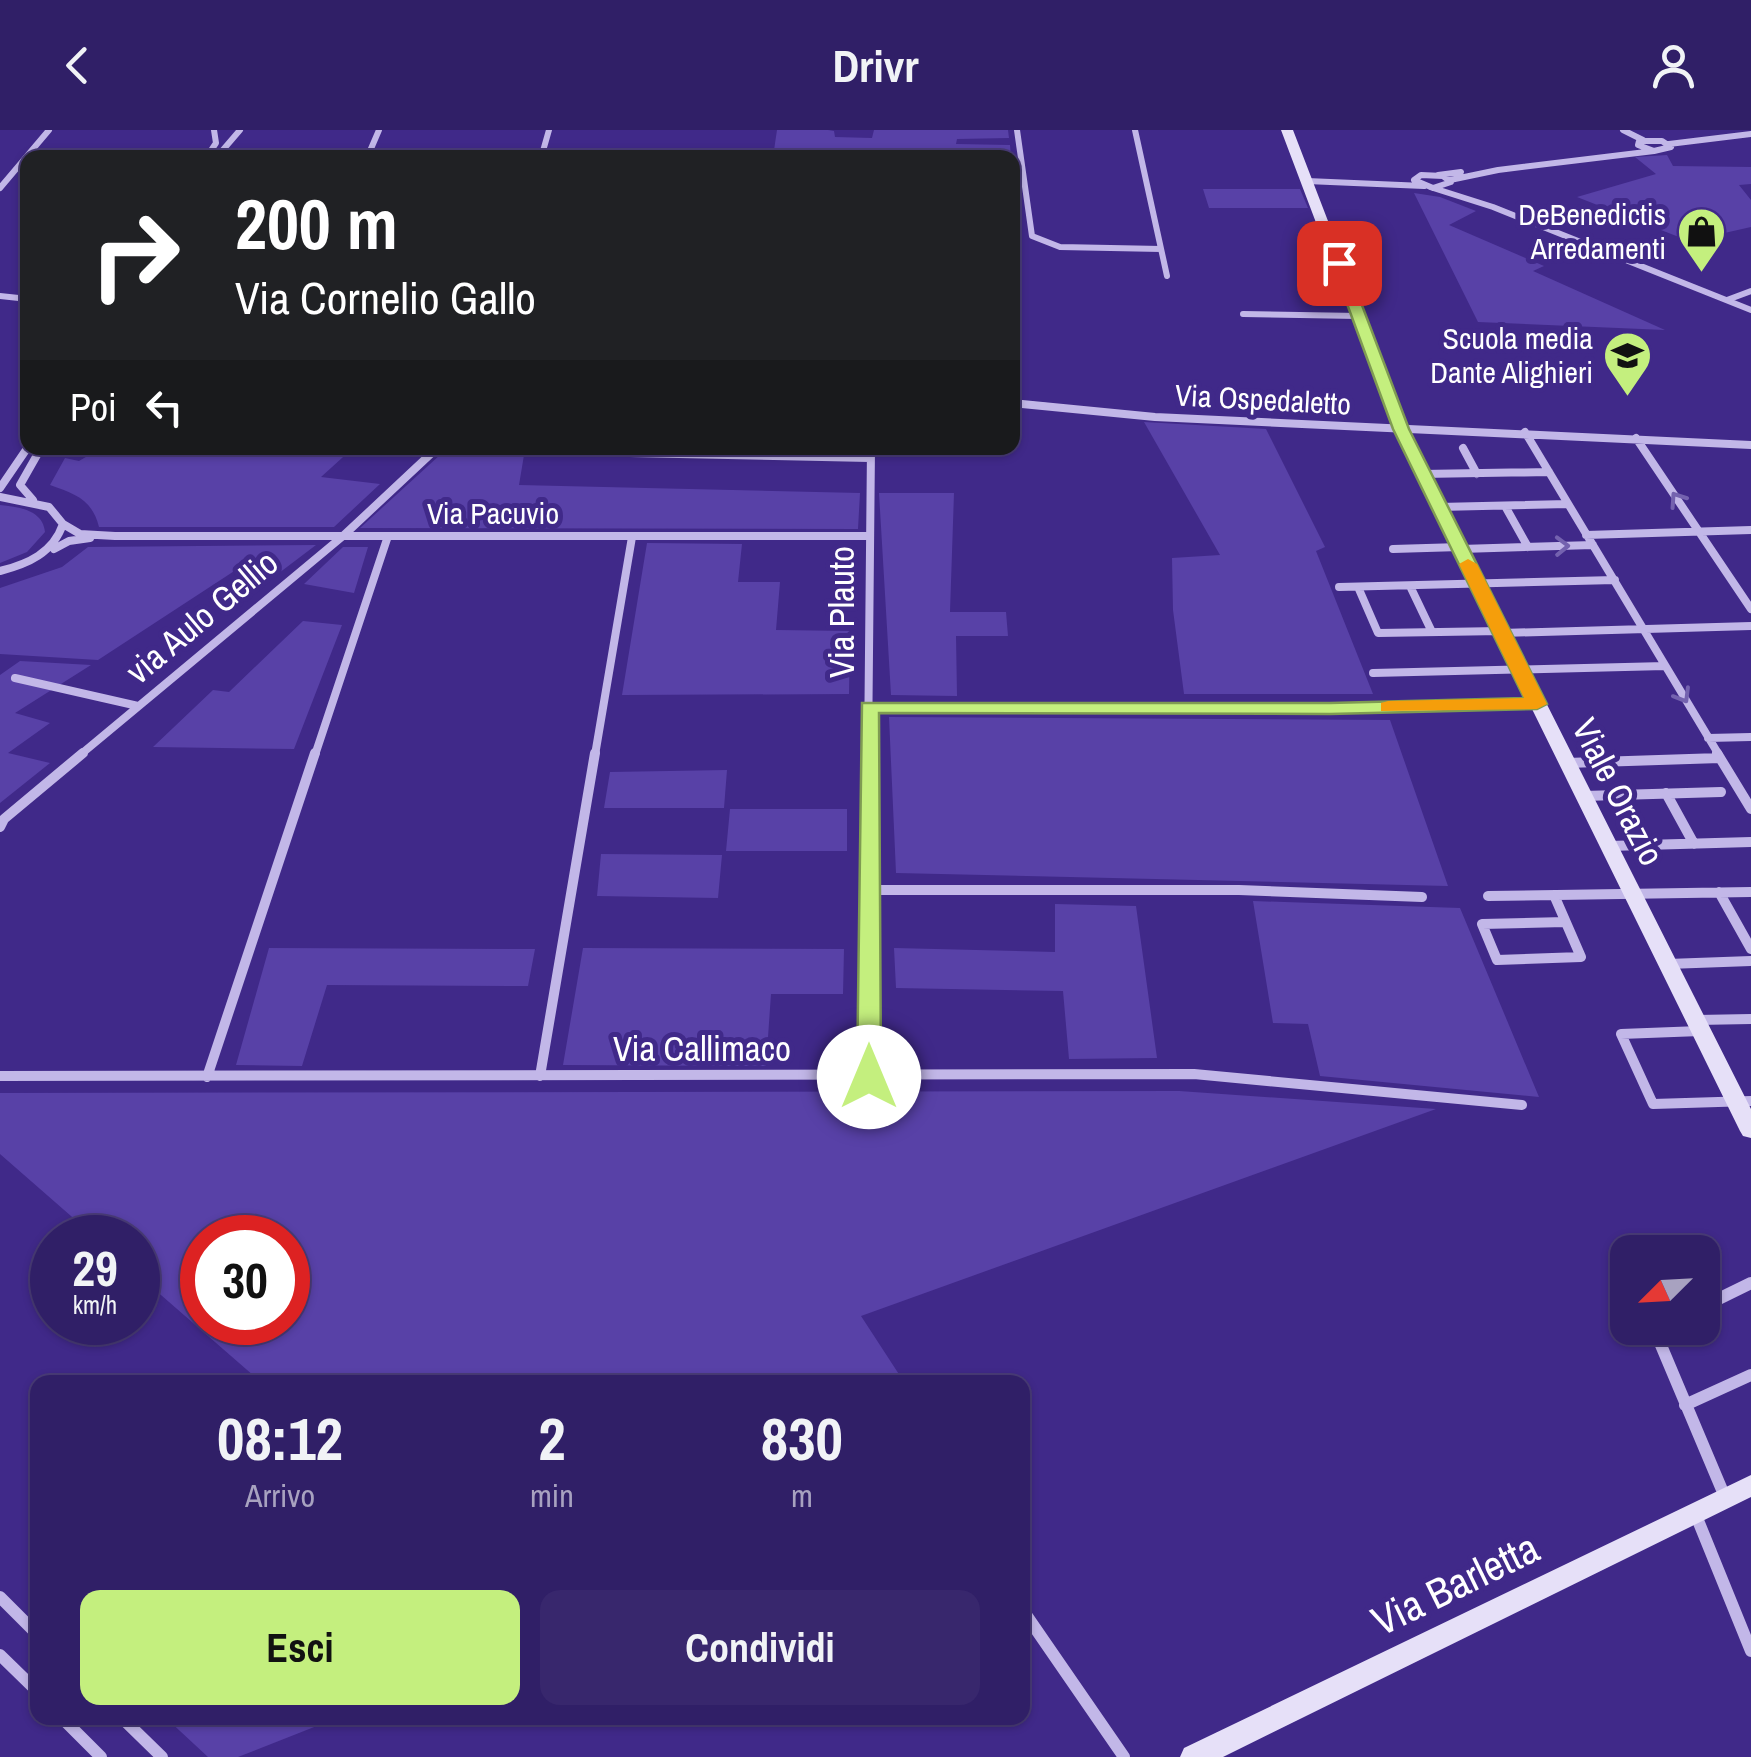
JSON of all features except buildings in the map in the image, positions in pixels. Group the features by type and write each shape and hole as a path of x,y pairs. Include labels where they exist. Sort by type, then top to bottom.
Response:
{"street":[{"path":"32,150 49,130"},
{"path":"226,130 237,130"},
{"path":"221,150 237,130"},
{"path":"1135,130 1166,276"},
{"name":"Viale Orazio","path":"1287,130 1401,429 1699,1025 1744,1102 1751,1131"},
{"path":"1623,130 1654,151"},
{"path":"1374,182 1641,144 1669,146 1751,137"},
{"path":"1418,176 1416,182 1427,187 1498,170 1669,146"},
{"path":"1020,154 1032,236 1042,242 1082,249 1161,249"},
{"path":"0,188 20,164"},
{"path":"1438,175 1466,196"},
{"path":"1307,182 1374,182 1427,187 1466,196 1751,310"},
{"path":"1726,300 1751,291"},
{"path":"1243,314 1359,316"},
{"name":"Via Ospedaletto","path":"1020,404 1155,417 1525,432 1749,447"},
{"path":"1525,432 1751,810"},
{"path":"1636,438 1751,608"},
{"path":"1463,448 1477,474"},
{"path":"0,488 23,455"},
{"path":"34,501 20,486 38,455"},
{"name":"via Aulo Gellio","path":"0,827 4,819 342,536 429,455"},
{"name":"Via Plauto","path":"869,1077 870,455"},
{"path":"1422,474 1548,472"},
{"path":"0,497 49,507 63,524 52,547 35,558"},
{"path":"1439,506 1568,504"},
{"path":"1506,506 1528,547"},
{"name":"Via Pacuvio","path":"63,524 80,534 116,536 870,536"},
{"path":"1586,535 1751,530"},
{"name":"Via Pacuvio","path":"0,572 69,541 116,536"},
{"path":"206,1077 388,536"},
{"path":"540,1076 632,537"},
{"path":"1393,549 1592,545"},
{"path":"1339,587 1615,580"},
{"path":"1410,586 1432,632"},
{"path":"1358,587 1378,633 1751,626"},
{"path":"1373,674 1665,666"},
{"path":"15,678 138,706"},
{"path":"870,707 1330,708 1537,704"},
{"path":"1708,738 1751,736"},
{"path":"1567,763 1720,758"},
{"path":"1583,796 1721,792"},
{"path":"1666,794 1694,844"},
{"path":"1608,846 1751,842"},
{"path":"870,890 1239,890 1422,897"},
{"path":"1720,892 1751,948"},
{"path":"1488,896 1751,892"},
{"path":"1554,895 1582,957 1497,960 1482,924 1565,922"},
{"path":"1668,964 1751,962"},
{"path":"1744,1102 1653,1104 1621,1034 1751,1019"},
{"name":"Via Callimaco","path":"0,1076 1194,1074 1522,1106"},
{"path":"1720,1298 1751,1283"},
{"path":"1661,1345 1725,1497"},
{"path":"1686,1405 1751,1375"},
{"name":"Via Barletta","path":"1194,1757 1751,1485"},
{"path":"1694,1511 1751,1651"},
{"path":"0,1597 30,1627"},
{"path":"1030,1620 1124,1757"},
{"path":"0,1655 30,1684"},
{"path":"69,1725 102,1757"},
{"path":"129,1725 162,1757"}],"shaded area":[{"path":"777,130 828,130 834,131 835,137 872,138 874,130 1008,130 1009,138 957,139 956,144 1010,145 1010,150 774,150"},
{"path":"1667,155 1673,166 1751,167 1751,184 1739,185 1751,200 1751,227 1689,241 1577,197 1656,174 1635,157"},
{"path":"1203,189 1300,189 1308,208 1209,208"},
{"path":"1414,193 1440,197 1476,211 1449,225 1544,266 1533,271 1665,330 1478,322"},
{"path":"1144,422 1266,429 1325,547 1316,551 1373,694 1184,694 1173,610 1172,558 1220,555"},
{"path":"89,455 345,455 321,477 380,484 334,527 99,527 87,504 50,485 65,458 79,461"},
{"path":"440,455 524,455 519,485 860,493 858,529 360,528"},
{"path":"879,493 954,493 950,612 1006,612 1008,636 956,636 957,696 891,695"},
{"path":"0,505 35,514 45,532 27,552 0,563"},
{"path":"647,543 742,544 738,582 780,582 776,630 850,631 849,694 622,695"},
{"path":"316,545 279,573 245,564 98,660 0,654 0,588 62,567 88,547"},
{"path":"343,547 368,547 354,593 304,584"},
{"path":"303,621 342,625 294,749 153,747 213,690 229,692"},
{"path":"20,661 91,665 15,713 50,723 8,753 50,763 0,803 0,675"},
{"path":"889,717 1390,720 1448,886 896,873"},
{"path":"727,770 724,808 604,808 610,772"},
{"path":"730,809 847,809 847,851 726,851"},
{"path":"601,854 722,855 718,898 597,896"},
{"path":"1253,901 1460,908 1539,1097 1320,1076 1308,1024 1273,1023"},
{"path":"1055,904 1136,906 1157,1058 1069,1059 1063,991 896,988 894,948 1055,952"},
{"path":"269,948 535,949 528,986 327,985 302,1066 236,1065"},
{"path":"583,948 844,949 843,994 771,994 766,1066 563,1065"},
{"path":"1179,1091 1436,1109 861,1316 899,1375 253,1375 218,1345 310,1345 310,1215 180,1215 180,1312 160,1294 160,1215 70,1215 0,1154 0,1093"},
{"path":"174,1725 319,1725 238,1757 208,1757"}],"slow traffic":[{"path":"1388,707 1537,704 1468,564"}],"place":[{"name":"DeBenedictis Arredamenti","path":"1701,274"},
{"name":"Scuola media Dante Alighieri","path":"1628,398"}],"route":[{"path":"869,1077 870,707 1330,708 1537,704 1401,429 1339,263"}]}
